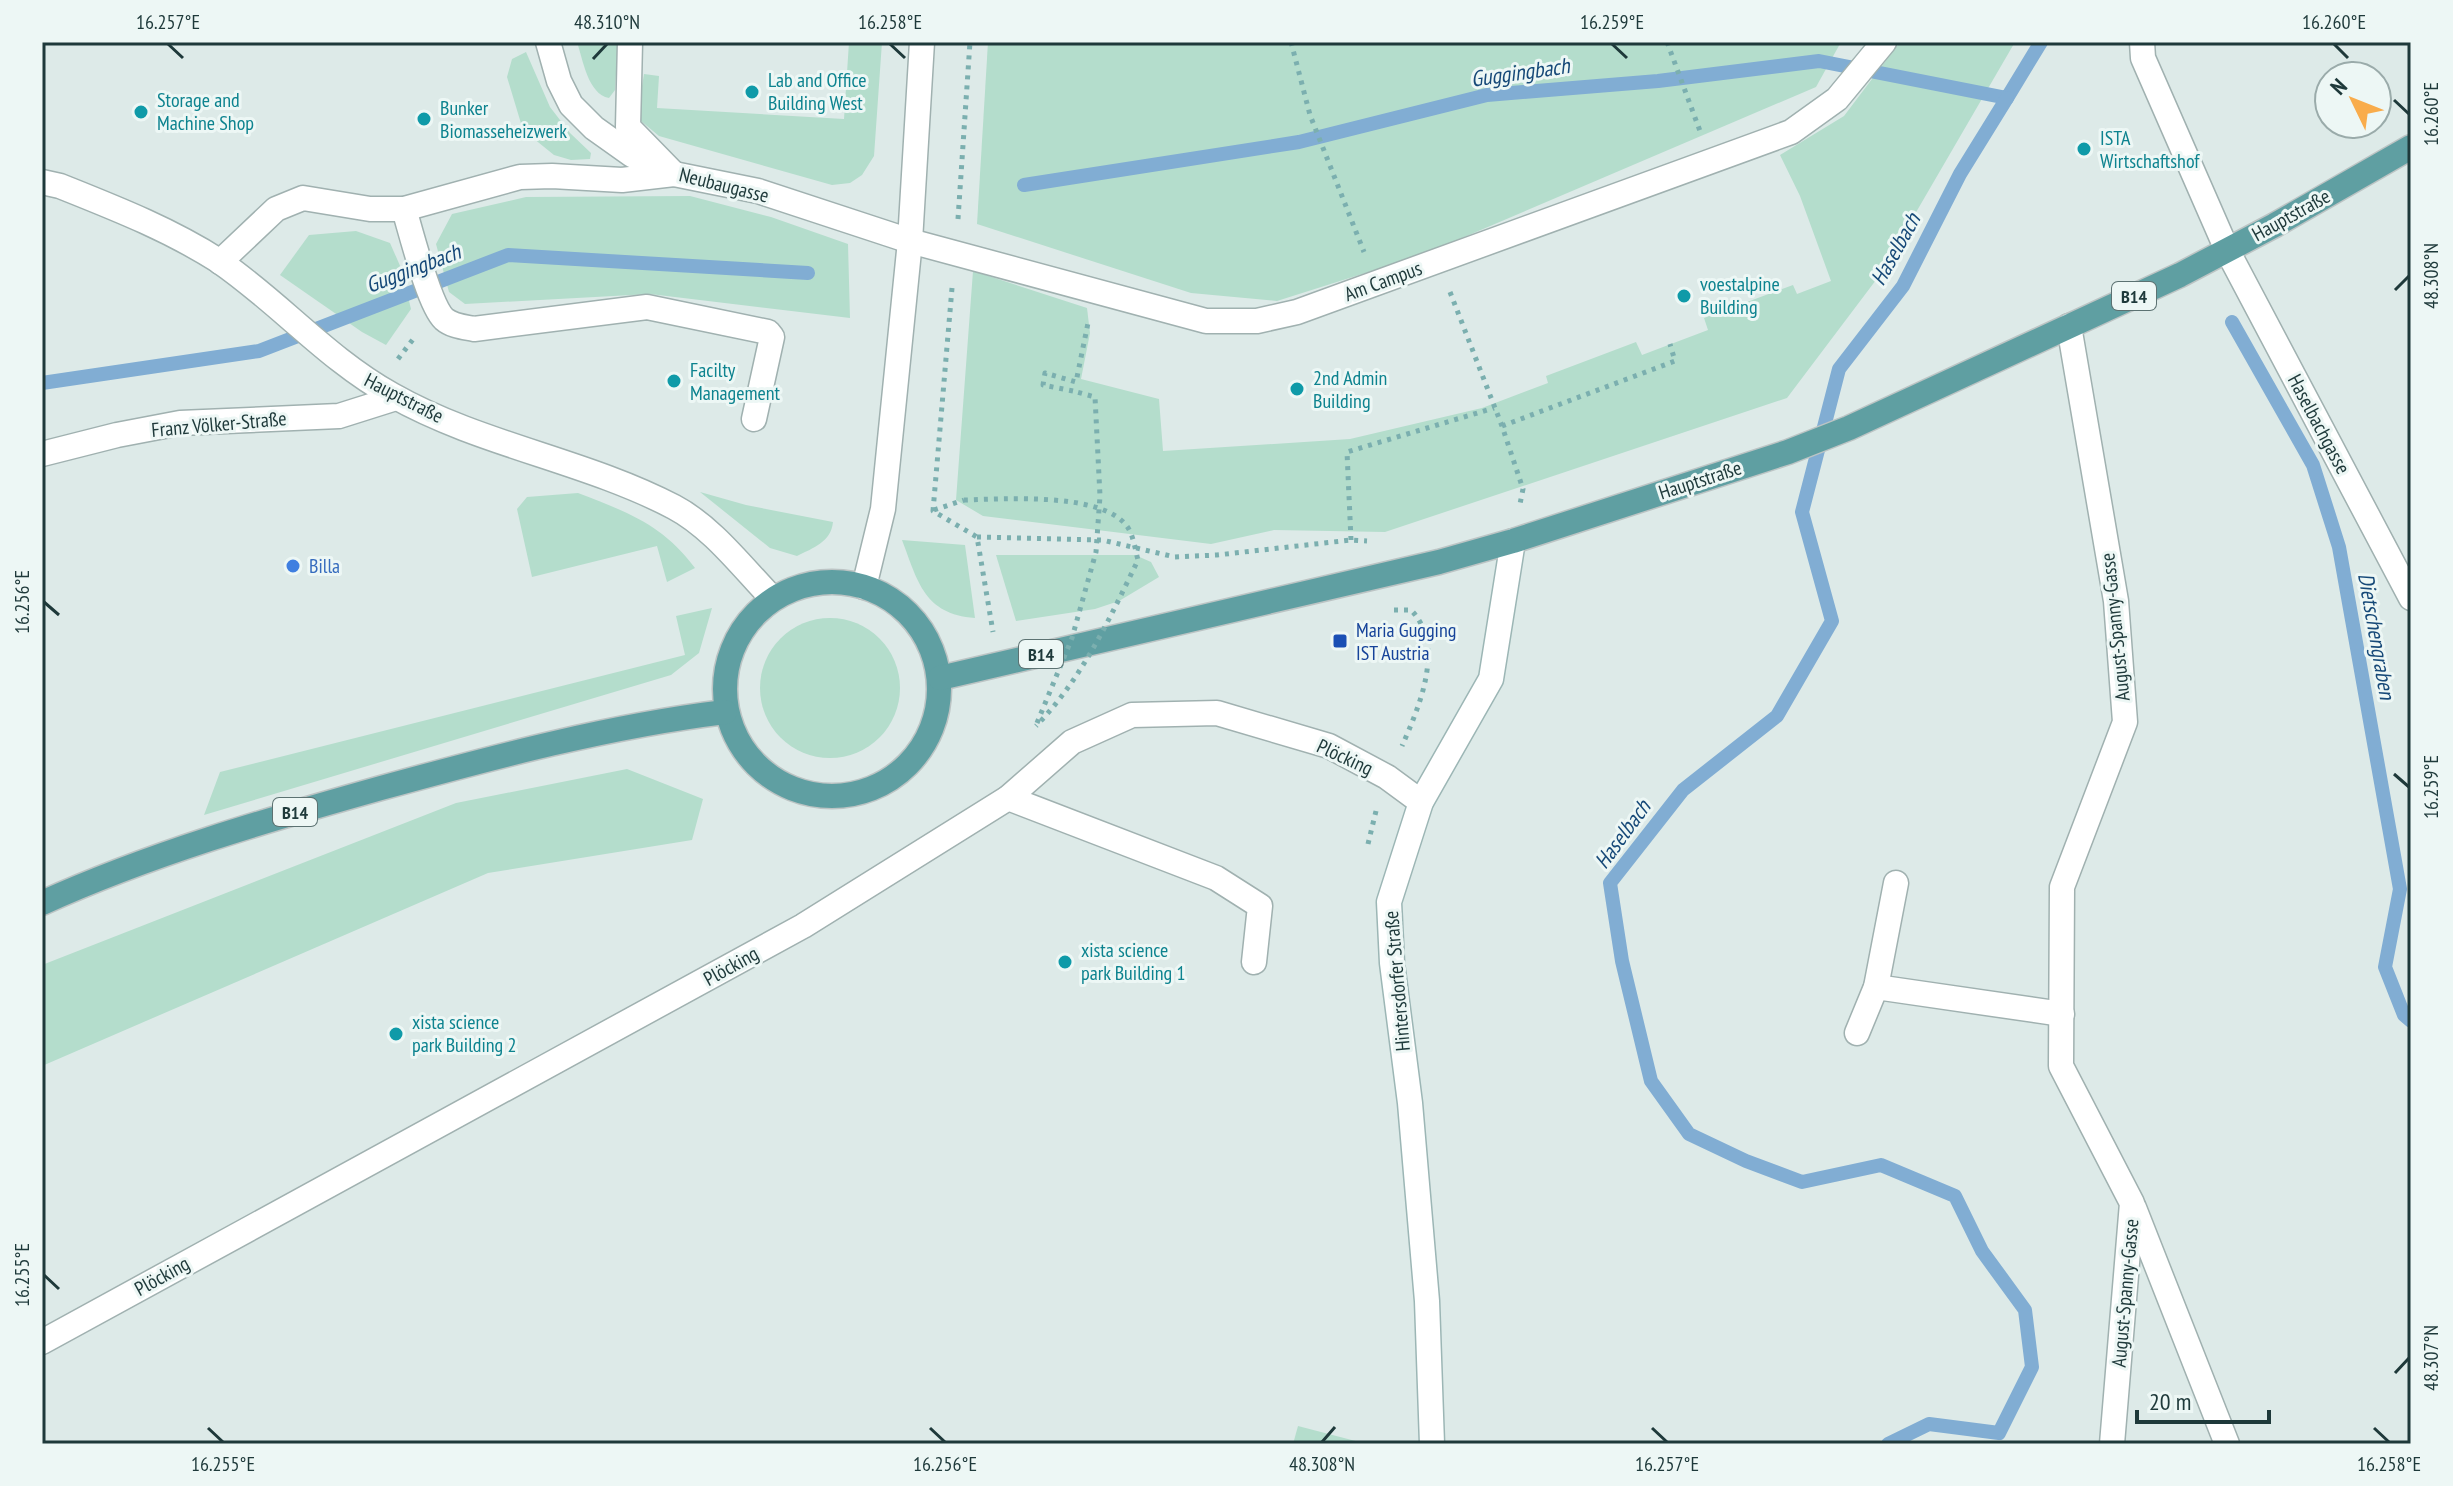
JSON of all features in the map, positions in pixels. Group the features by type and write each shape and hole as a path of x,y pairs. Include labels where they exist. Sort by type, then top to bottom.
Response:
{"main road":[{"name":"Hauptstraße","path":"940,678 1372,578 1513,541 1788,452 1849,428 2180,275 2411,147"},
{"path":"826,579 864,587 908,611 929,640 940,678 936,720 910,765 878,786 836,796 793,789 760,769 725,712 727,665 752,618 772,598 826,579"},
{"name":"B14","path":"42,903 91,881 295,812 554,743 725,712"}],"street":[{"name":"Neubaugasse","path":"548,42 559,81 571,105 594,128 632,155 674,174 758,191 910,241"},
{"path":"630,42 628,127 674,174"},
{"path":"864,587 883,509 910,241 922,42"},
{"name":"Am Campus","path":"910,241 1206,321 1257,321 1297,312 1791,132 1837,99 1884,42"},
{"name":"Haselbachgasse","path":"2142,42 2143,58 2227,250 2411,598"},
{"path":"220,262 276,209 303,198 370,209 404,209 520,177 622,180 674,174"},
{"name":"Hauptstraße","path":"42,182 60,186 161,227 220,262 338,358 386,392 476,433 611,480 676,508 705,530 772,598"},
{"path":"404,209 436,307 443,318 456,326 474,329 647,307 768,332 772,337 754,419"},
{"name":"August-Spanny-Gasse","path":"2069,326 2116,601 2125,722 2062,887 2061,1066 2132,1203 2112,1444"},
{"name":"Franz Völker-Straße","path":"42,454 180,423 339,416 386,392"},
{"name":"Hintersdorfer Straße","path":"1432,1444 1427,1301 1410,1103 1392,963 1389,902 1421,802 1491,679 1513,541"},
{"name":"Plöcking","path":"42,1342 803,926 1008,798 1072,742 1132,715 1217,713 1329,746 1387,777 1421,802"},
{"path":"1008,798 1216,878 1260,906 1254,962"},
{"path":"1857,1033 1876,987 1896,883"},
{"path":"1876,987 2062,1014"},
{"path":"2132,1203 2227,1444"}],"path":[{"path":"933,511 956,253 970,42"},
{"path":"1291,42 1310,115 1378,283"},
{"path":"1667,42 1686,91"},
{"path":"1438,261 1523,489 1513,541"},
{"path":"933,511 964,500 1040,499 1073,502 1087,506 1101,510 1116,514 1129,527 1138,560 1093,648 1057,704 1036,726 1072,638 1096,552 1097,538 1098,524 1099,510 1100,496 1095,397 1043,385 1045,373 1076,382 1095,291"},
{"path":"386,392 436,307"},
{"path":"1502,426 1675,361 1670,344"},
{"path":"1351,540 1347,452 1494,408"},
{"path":"933,511 977,537 1102,540 1175,557 1367,539 1378,611 1411,610 1421,621 1428,639 1428,669 1409,729 1387,777 1370,830 1366,859"},
{"path":"977,537 999,664"}],"green space":[{"path":"577,42 618,42 615,90 609,98 591,83"},
{"path":"849,42 882,42 874,156 862,175 850,183 832,185 659,136 641,121 639,104 644,74 659,76 657,108 844,119"},
{"path":"988,42 1841,42 1816,87 1422,255 1277,301 1191,293 977,224"},
{"path":"1900,42 2015,42 1879,276 1787,398 1385,532 1274,530 1211,544 983,516 956,500 973,271 1087,308 1090,333 1081,379 1159,399 1163,451 1350,439 1482,408 1548,383 1546,376 1636,342 1642,355 1708,330 1704,318 1793,285 1797,294 1831,281 1800,196 1780,155 1844,116"},
{"path":"526,52 550,107 591,153 590,159 571,160 554,155 523,130 507,77 512,59"},
{"path":"690,196 771,217 848,244 850,318 650,294 465,304 449,292 436,244 452,214 526,197"},
{"path":"356,231 390,243 401,268 411,309 386,345 280,275 309,235"},
{"path":"700,492 746,505 833,522 832,529 820,544 797,556 770,548"},
{"path":"578,493 642,521 670,540 695,568 667,582 657,546 532,577 517,509 527,497"},
{"path":"902,540 965,545 975,618 944,610 934,603 919,582"},
{"path":"996,555 1135,555 1151,562 1159,577 1119,601 1095,609 1016,621"},
{"path":"712,608 699,653 671,675 204,815 220,772 685,655 676,616"},
{"path":"830,618 857,623 880,638 895,661 900,688 895,715 880,738 857,753 830,758 803,753 780,738 765,715 760,688 765,661 780,638 803,623"},
{"path":"627,769 703,799 692,840 488,873 42,1066 42,965 456,803"},
{"path":"1298,1426 1367,1444 1293,1444"}],"waterway":[{"name":"Guggingbach","path":"1024,185 1299,142 1487,95 1658,81 1819,61 2007,98 2041,42"},
{"name":"Haselbach","path":"1888,1444 1929,1424 1999,1433 2032,1367 2025,1310 1982,1251 1955,1196 1881,1165 1802,1182 1746,1161 1689,1134 1651,1081 1622,961 1610,883 1683,790 1777,716 1832,621 1802,512 1839,369 1903,286 1960,174 2007,98"},
{"name":"Guggingbach","path":"42,383 259,351 508,255 808,273"},
{"name":"Dietschengraben","path":"2232,322 2313,465 2339,547 2400,889 2385,967 2404,1015 2411,1021"}],"place":[{"name":"Lab and Office Building West","path":"752,92"},
{"name":"Storage and Machine Shop","path":"141,112"},
{"name":"Bunker Biomasseheizwerk","path":"424,119"},
{"name":"ISTA Wirtschaftshof","path":"2084,149"},
{"name":"voestalpine Building","path":"1684,296"},
{"name":"Facilty Management","path":"674,381"},
{"name":"2nd Admin Building","path":"1297,389"},
{"name":"Billa","path":"293,566"},
{"name":"Maria Gugging IST Austria","path":"1340,641"},
{"name":"xista science park Building 1","path":"1065,962"},
{"name":"xista science park Building 2","path":"396,1034"}]}
